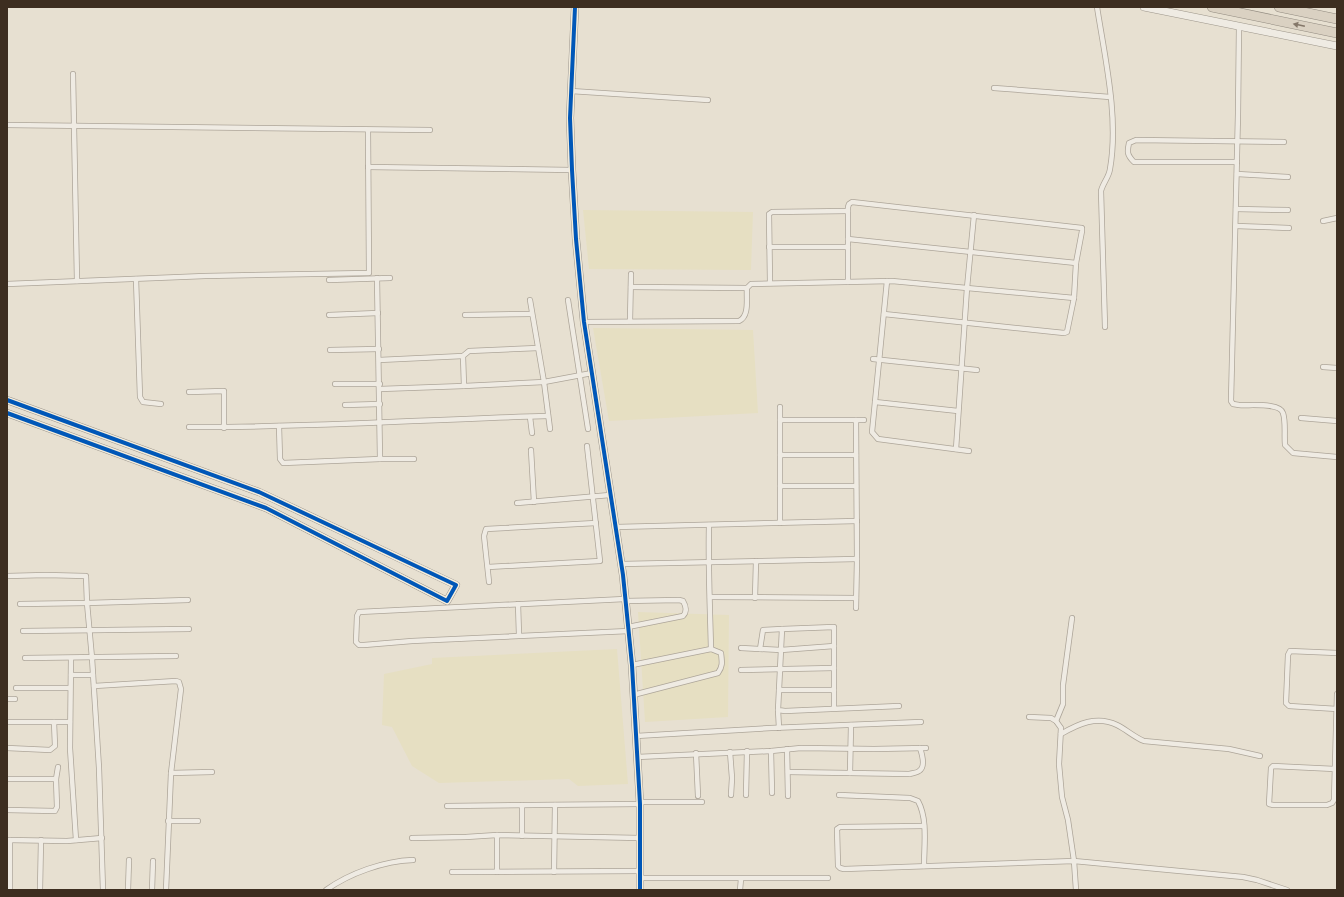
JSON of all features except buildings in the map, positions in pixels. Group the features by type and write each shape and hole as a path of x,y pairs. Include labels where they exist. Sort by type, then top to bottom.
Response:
{"highway":[{"path":"1212,7 1337,33"},
{"path":"1279,7 1337,19"}],"street":[{"path":"575,7 570,118 577,246 584,322 622,564 632,665 640,803 640,890"},
{"path":"1097,7 1110,97 1113,130 1110,166 1108,175 1102,184 1101,191 1103,216 1105,327"},
{"path":"1144,7 1337,46"},
{"path":"1239,26 1238,141 1231,401 1233,404 1239,406 1274,406 1280,409 1284,414 1285,444 1294,453 1337,457"},
{"path":"73,74 77,281"},
{"path":"994,88 1110,97"},
{"path":"571,91 708,100"},
{"path":"7,125 430,130"},
{"path":"7,284 369,273 368,130"},
{"path":"1237,162 1134,162 1128,157 1127,151 1129,143 1136,140 1284,142"},
{"path":"368,167 572,170"},
{"path":"1237,174 1288,177"},
{"path":"848,282 848,211 849,204 852,202 1082,228 1076,263 1074,298 1067,332 1064,333 884,314"},
{"path":"1236,209 1288,210"},
{"path":"770,283 769,214 772,212 848,211"},
{"path":"956,448 964,322 974,215"},
{"path":"1323,220 1337,218"},
{"path":"1236,226 1289,228"},
{"path":"848,239 1076,263"},
{"path":"769,247 848,247"},
{"path":"630,321 631,274"},
{"path":"377,278 380,386 380,459"},
{"path":"329,280 390,278"},
{"path":"136,279 140,397 143,402 161,404"},
{"path":"631,287 747,288 751,284 770,283 887,281 1074,298"},
{"path":"887,281 872,432 878,440 956,448 969,451"},
{"path":"584,322 739,321 742,319 746,310 747,288"},
{"path":"530,300 550,428"},
{"path":"568,300 588,429"},
{"path":"329,315 378,313"},
{"path":"465,315 532,314"},
{"path":"379,360 463,356 469,352 538,348"},
{"path":"330,350 379,349"},
{"path":"463,356 464,386"},
{"path":"873,359 977,370"},
{"path":"1323,367 1337,368"},
{"path":"335,384 380,386 464,386 544,382 592,373"},
{"path":"189,392 224,390 224,428"},
{"path":"7,400 259,492 456,585 447,602 266,508 7,413"},
{"path":"875,402 958,411"},
{"path":"345,405 380,404"},
{"path":"780,407 780,523"},
{"path":"189,427 224,428 548,416"},
{"path":"530,417 532,433"},
{"path":"1301,418 1337,421"},
{"path":"780,420 864,420"},
{"path":"856,420 856,608"},
{"path":"279,426 280,459 283,463 414,459"},
{"path":"488,567 600,561 587,446"},
{"path":"531,450 534,502"},
{"path":"780,455 856,455"},
{"path":"780,486 856,486"},
{"path":"517,503 610,495"},
{"path":"616,527 856,521"},
{"path":"488,582 488,567 484,536 486,529 596,523"},
{"path":"709,525 708,562 711,649"},
{"path":"622,564 857,559"},
{"path":"755,598 756,561"},
{"path":"7,576 86,576 94,686 102,838 103,890"},
{"path":"710,598 856,598"},
{"path":"20,604 188,600"},
{"path":"625,600 679,600 683,601 686,610 684,616 628,629 364,645 359,645 356,642 357,616 359,612 625,600"},
{"path":"518,604 519,635"},
{"path":"1056,721 1062,704 1063,685 1072,618"},
{"path":"760,649 763,630 834,627 834,709"},
{"path":"23,631 189,629"},
{"path":"779,728 778,710 782,629"},
{"path":"741,648 781,650 834,646"},
{"path":"632,665 711,649 721,654 722,663 722,668 718,673 633,695"},
{"path":"1337,653 1290,651 1288,655 1286,703 1289,706 1337,709"},
{"path":"25,658 176,656"},
{"path":"71,658 71,778 76,840"},
{"path":"741,670 834,668"},
{"path":"71,675 93,675"},
{"path":"94,686 179,682 181,689 171,773 166,890"},
{"path":"16,688 70,688"},
{"path":"779,690 834,690"},
{"path":"1335,769 1273,766 1271,768 1269,804 1320,805 1332,803 1334,800 1337,709 1337,694"},
{"path":"7,699 15,699"},
{"path":"778,710 785,711 899,706"},
{"path":"1029,717 1051,718 1056,721 1061,728 1059,764 1062,797 1068,820 1076,890"},
{"path":"7,722 70,722"},
{"path":"7,748 50,750 54,746 54,722"},
{"path":"636,736 921,722"},
{"path":"1061,734 1084,722 1110,722 1144,742 1228,749 1260,756"},
{"path":"850,773 852,748 851,725"},
{"path":"637,757 801,748 926,748"},
{"path":"788,772 909,774 919,772 921,769 923,758 920,748"},
{"path":"787,749 788,796"},
{"path":"771,750 772,793"},
{"path":"746,795 747,751"},
{"path":"730,752 732,778 731,795"},
{"path":"696,754 698,796"},
{"path":"7,810 55,811 57,807 56,780 58,767"},
{"path":"171,773 212,772"},
{"path":"7,779 56,780"},
{"path":"839,795 910,798 918,801 922,808 924,826 924,866"},
{"path":"447,806 702,802"},
{"path":"522,805 522,836"},
{"path":"554,872 555,805"},
{"path":"168,821 198,821"},
{"path":"924,826 840,827 836,829 838,866 840,868 1074,862 1243,878 1257,880 1286,890"},
{"path":"412,838 497,835 640,838"},
{"path":"497,835 497,872"},
{"path":"10,890 9,840 76,840 102,838"},
{"path":"40,890 41,840"},
{"path":"128,890 129,860"},
{"path":"326,890 375,866 396,861 413,860"},
{"path":"152,861 152,890"},
{"path":"452,872 554,872 741,879 828,878"},
{"path":"740,890 741,879"}],"shaded area":[{"path":"583,210 753,212 751,270 589,269"},
{"path":"593,328 753,330 758,413 609,421"},
{"path":"638,612 729,615 728,717 645,722"},
{"path":"617,649 628,784 578,786 569,779 439,783 412,766 392,727 382,725 384,674 432,664 432,658"}],"cycle path":[{"path":"575,7 570,118 576,239 584,322 623,575 632,665 640,804 640,890"},
{"path":"7,400 259,492 456,585 447,601 266,508 7,413"}]}
